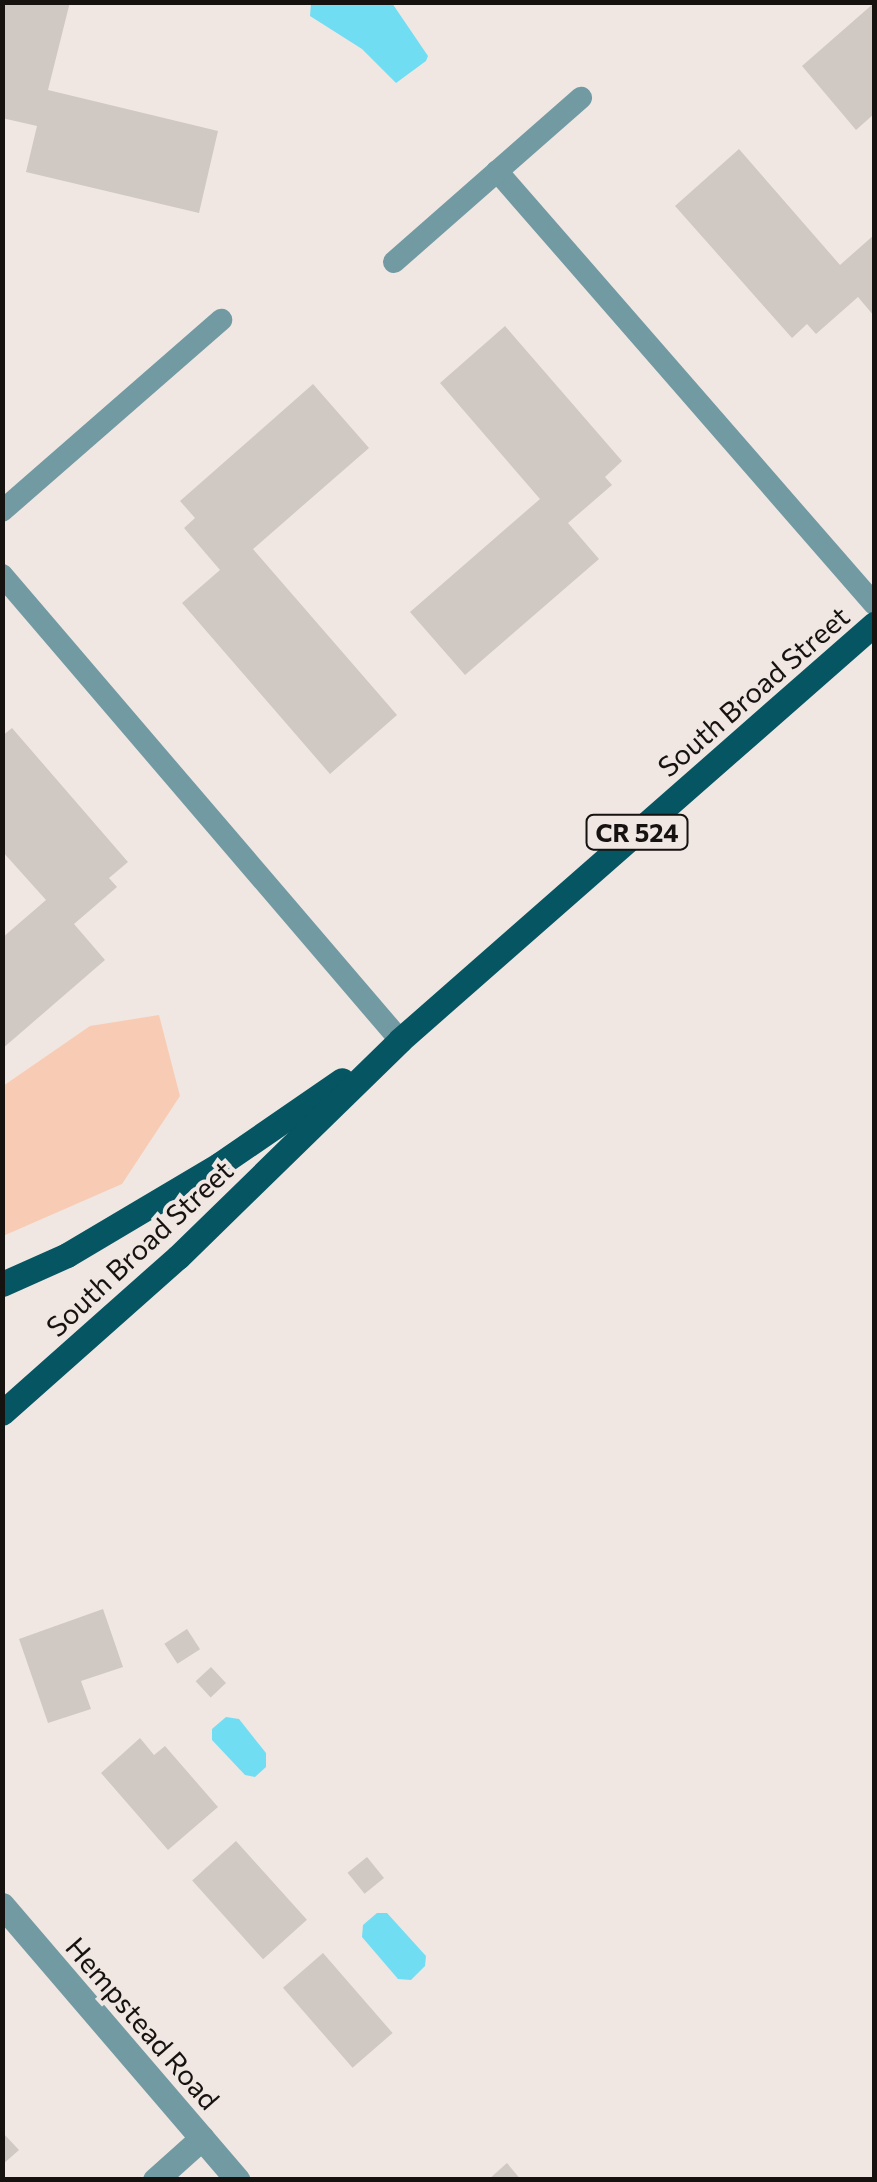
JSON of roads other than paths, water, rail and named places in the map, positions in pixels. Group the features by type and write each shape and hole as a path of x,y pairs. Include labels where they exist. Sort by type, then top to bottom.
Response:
{"main road":[{"name":"South Broad Street","path":"2,1413 178,1257 400,1040 874,624"},
{"name":"South Broad Street","path":"2,1284 67,1254 220,1164 400,1040"}],"street":[{"name":"Hempstead Road","path":"2,1905 238,2180"},
{"path":"155,2180 202,2138"}],"lane":[{"path":"394,262 581,98"},
{"path":"497,171 874,604"},
{"path":"2,510 221,320"},
{"path":"2,575 400,1040"}],"water":[{"path":"311,3 392,3 428,56 426,61 396,83 362,49 310,16"},
{"path":"226,1717 239,1719 266,1753 266,1767 255,1777 245,1775 212,1740 212,1729"},
{"path":"377,1913 387,1913 426,1956 425,1966 411,1980 398,1979 362,1937 363,1925"}]}
